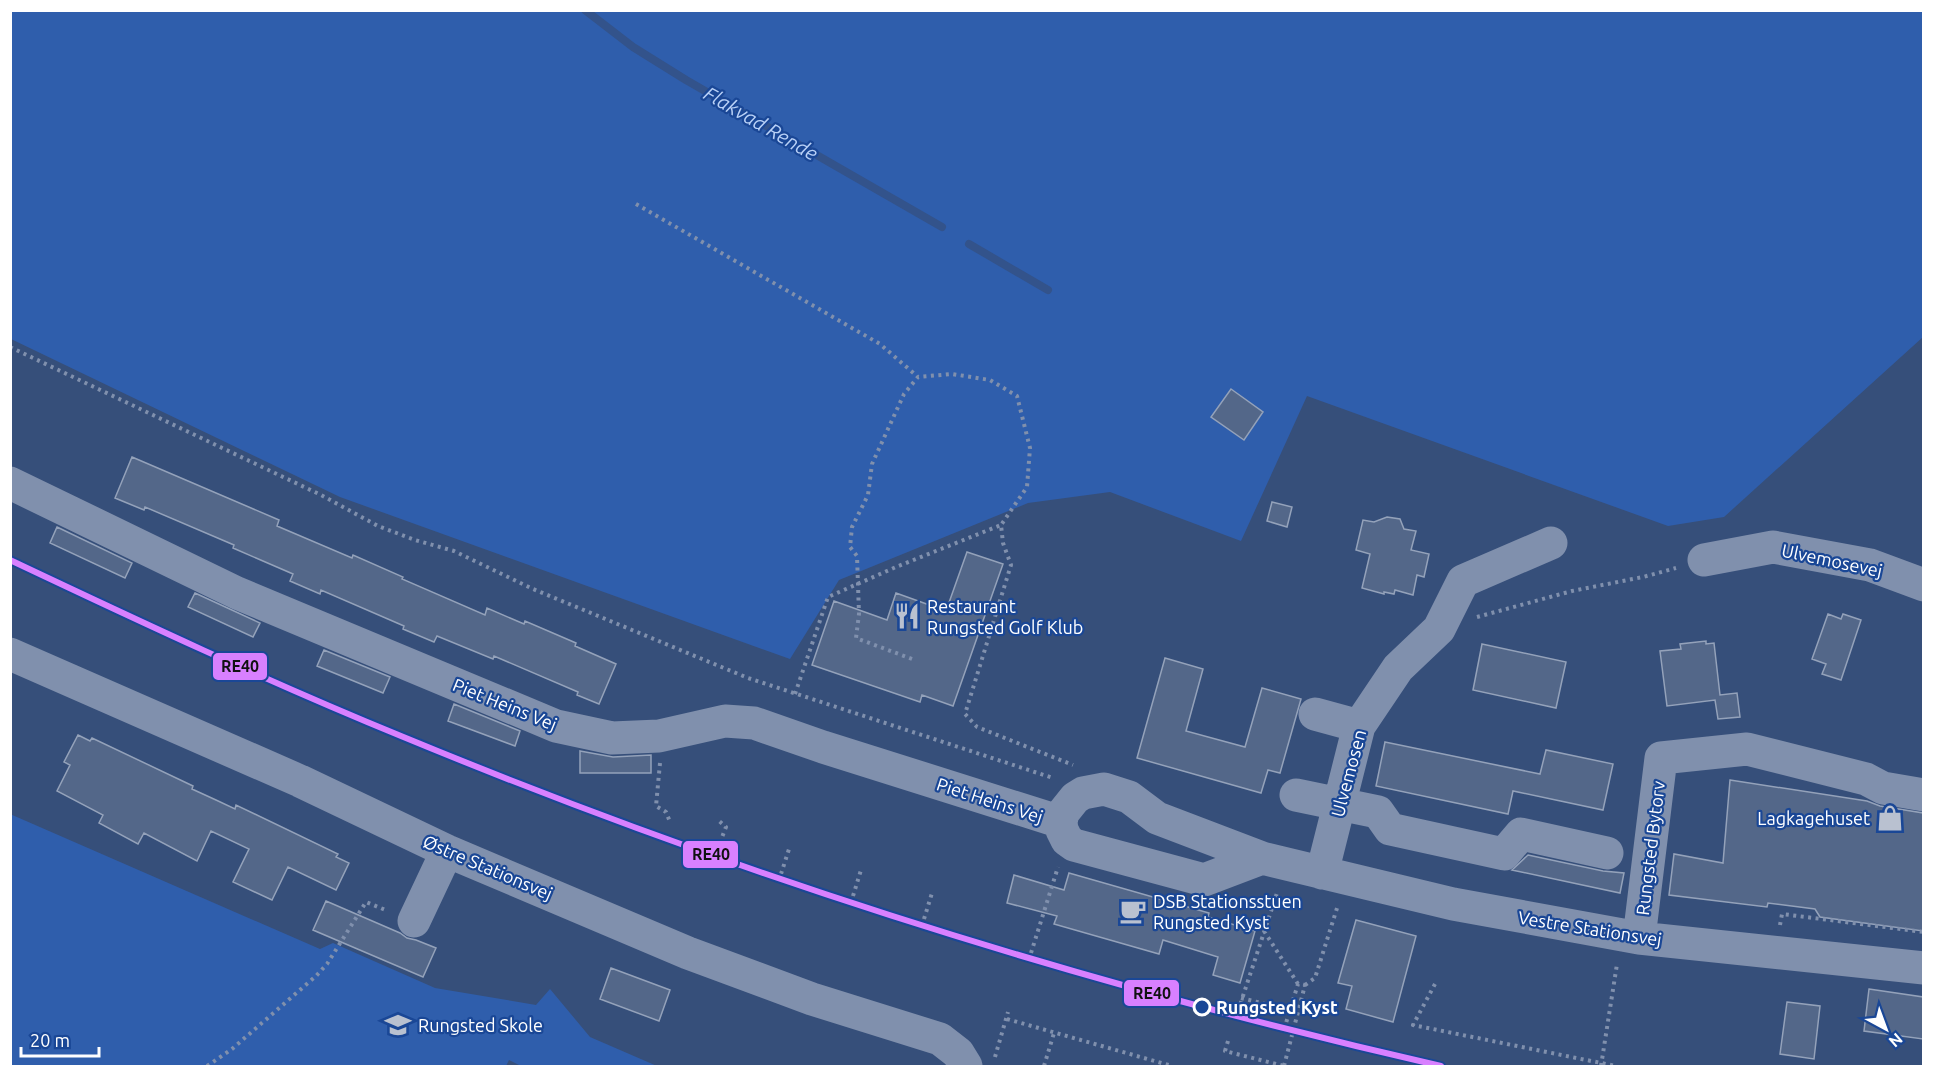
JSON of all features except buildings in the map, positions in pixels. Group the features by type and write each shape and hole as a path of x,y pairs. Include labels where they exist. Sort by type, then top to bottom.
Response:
{"street":[{"name":"Piet Heins Vej","path":"10,483 237,593 556,726 612,738 659,735 725,721 753,723 845,755 1073,815"},
{"name":"Ulvemosen","path":"1334,875 1339,805 1359,726 1398,668 1439,628 1463,581 1551,543"},
{"name":"Ulvemosevej","path":"1704,560 1773,547 1870,566 1923,585"},
{"name":"Østre Stationsvej","path":"10,654 300,782 447,851 688,953 812,999 940,1039 958,1053 980,1064"},
{"path":"1315,714 1359,726"},
{"name":"Rungsted Bytorv","path":"1639,938 1661,758 1747,749 1866,779 1882,788 1923,795"},
{"name":"Vestre Stationsvej","path":"1073,815 1093,790 1104,789 1129,797 1157,818 1275,861 1453,904 1639,938 1923,968"},
{"path":"1296,795 1378,812 1390,830 1504,854 1521,834 1607,853"},
{"path":"1073,815 1203,880 1275,861"},
{"path":"414,921 447,851"}],"path":[{"path":"636,204 880,344 918,377"},
{"path":"10,347 321,495 378,526 454,551 555,598 748,678 1060,781 1073,815"},
{"path":"795,694 828,597 858,583 1001,525 1027,487 1030,448 1017,396 990,380 952,374 918,377 904,394 872,464 868,495 852,527 850,547 857,556 858,583 859,614 856,638 912,659"},
{"path":"1001,525 1003,543 1011,565 965,714 977,727 1075,766 1073,815 1031,953"},
{"path":"1439,628 1572,591 1643,577 1704,560"},
{"path":"659,735 661,747 656,806 666,812 670,822"},
{"path":"717,850 726,827 719,821"},
{"path":"781,874 790,846"},
{"path":"1238,1011 1264,931 1275,861"},
{"path":"853,896 861,870"},
{"path":"1228,1041 1225,1051 1284,1066 1305,985 1315,978 1334,875"},
{"path":"924,920 932,893"},
{"path":"207,1066 232,1049 316,976 327,964 366,902 414,921"},
{"path":"1775,952 1782,914 1923,932"},
{"path":"1264,931 1298,984 1305,985"},
{"path":"1601,1065 1617,961"},
{"path":"1286,1023 1298,984"},
{"path":"1434,984 1413,1025 1601,1065 1616,1066"},
{"path":"1241,998 1298,1012"},
{"path":"980,1064 1007,1019 1008,1012"},
{"path":"1007,1019 1172,1066"},
{"path":"1044,1066 1054,1033"},
{"path":"1145,1066 1147,1060"}],"shaded area":[{"path":"10,11 1923,11 1923,337 1724,517 1668,526 1307,396 1241,541 1110,492 1028,503 839,580 790,659 340,497 11,339"},
{"path":"10,814 320,949 333,943 435,988 536,1005 550,989 590,1037 657,1066 521,1066 509,1060 506,1066 11,1066"}],"waterway":[{"name":"Flakvad Rende","path":"585,10 633,47 686,80 942,227"},
{"name":"Flakvad Rende","path":"969,244 1048,290"}],"transit line":[{"name":"RE40","path":"10,560 302,694 528,787 655,835 914,923 1045,963 1176,1000 1441,1066"}],"place":[{"name":"Restaurant Rungsted Golf Klub","path":"907,616"},
{"name":"Lagkagehuset","path":"1890,818"},
{"name":"DSB Stationsstuen Rungsted Kyst","path":"1133,911"},
{"name":"Rungsted Kyst","path":"1202,1007"},
{"name":"Rungsted Skole","path":"398,1025"}]}
